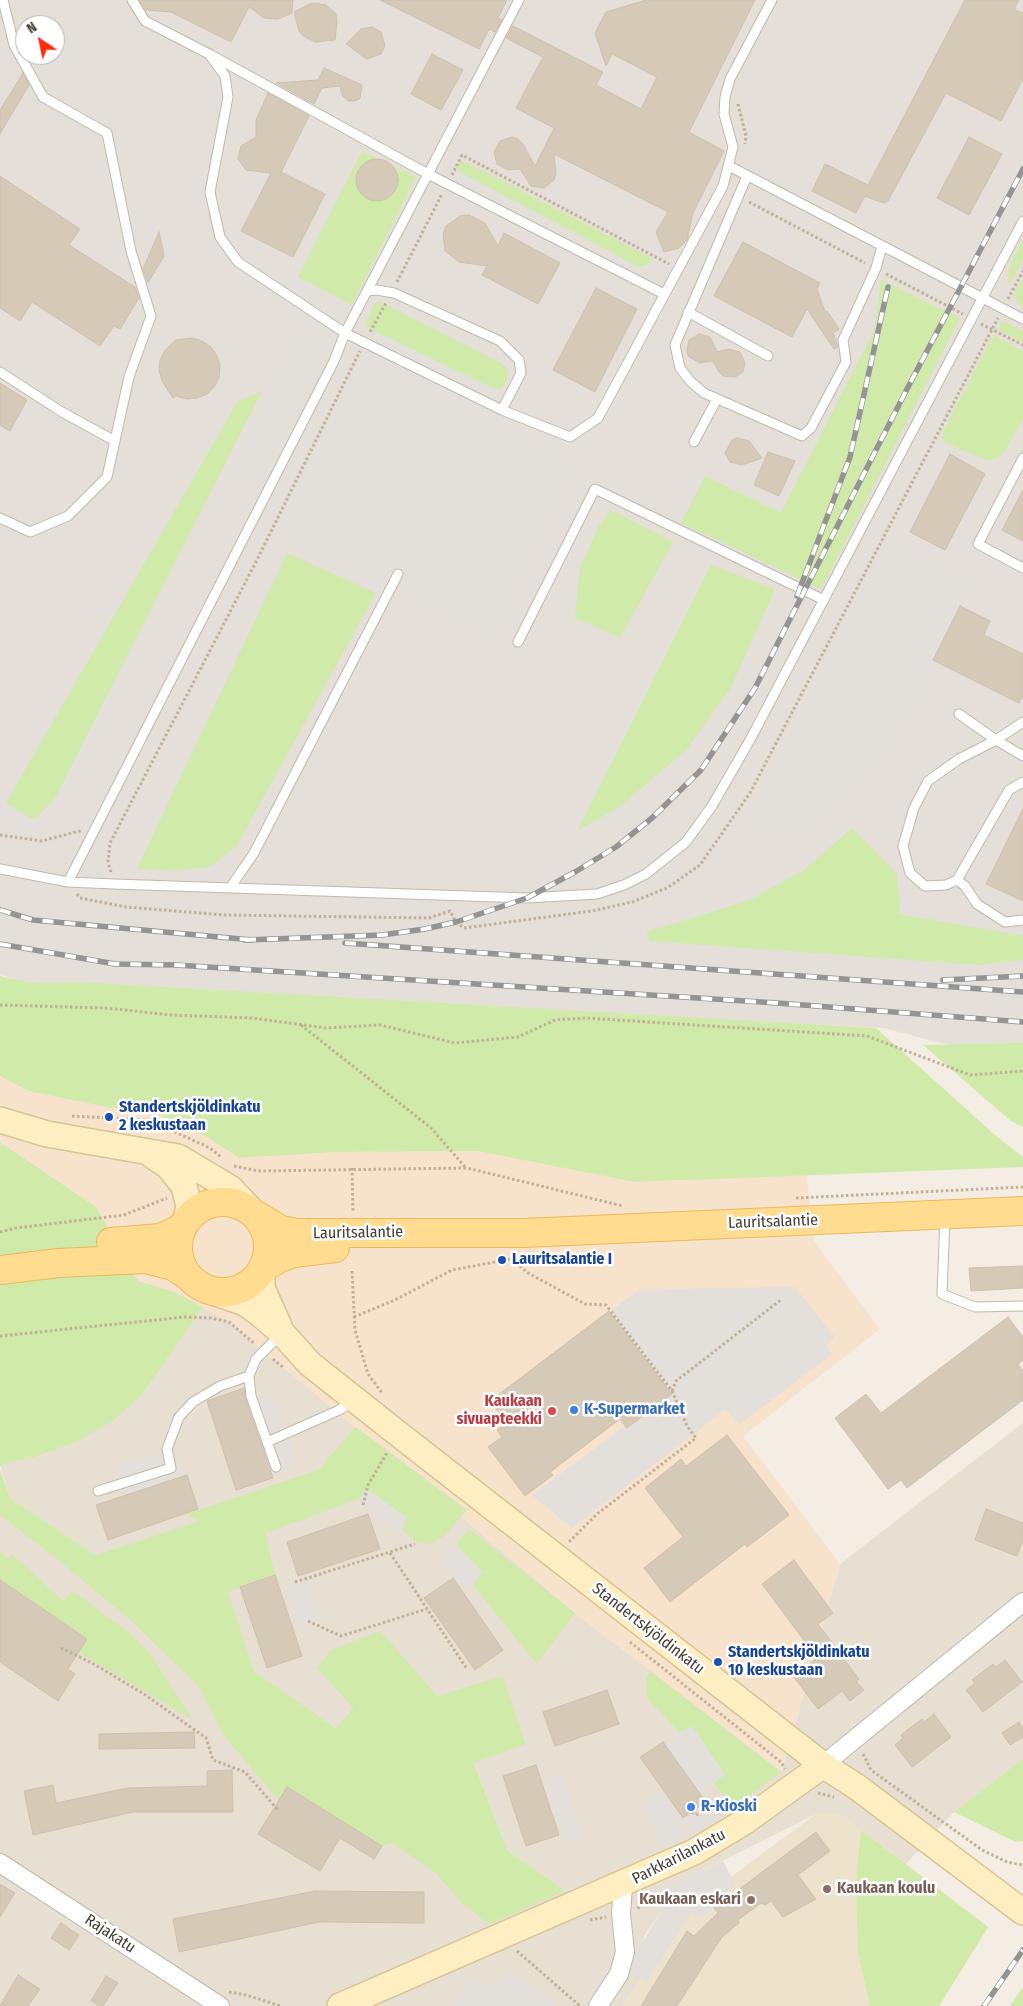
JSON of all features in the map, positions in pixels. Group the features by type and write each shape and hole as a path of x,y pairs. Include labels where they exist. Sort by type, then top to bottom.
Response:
{"main road":[{"path":"0,1257 67,1245 161,1238 184,1224 205,1206 216,1203 239,1204 254,1213 268,1237 270,1250 264,1268 240,1289 216,1293 202,1288 173,1266 146,1259 58,1263 0,1270"},
{"name":"Lauritsalantie","path":"254,1213 281,1230 296,1233 523,1233 1023,1211"},
{"path":"184,1224 178,1250 187,1275"},
{"name":"Lauritsalantie","path":"264,1268 280,1258 313,1250 448,1242 523,1233"}],"street":[{"path":"0,1120 47,1134 178,1157 215,1166 230,1188 254,1213"},
{"path":"144,1151 168,1166 184,1186 189,1206 184,1224"},
{"name":"Standertskjöldinkatu","path":"264,1268 262,1288 282,1333"},
{"name":"Standertskjöldinkatu","path":"216,1293 244,1304 282,1333 310,1364 356,1401 823,1764 857,1787 1023,1912"},
{"name":"Parkkarilankatu","path":"340,2006 623,1885 694,1852 744,1822 823,1764 1023,1602"},
{"name":"Rajakatu","path":"0,1863 220,2006"},
{"path":"598,2006 619,1974 625,1952 621,1914 623,1885"}],"lane":[{"path":"0,518 30,532 68,516 107,476 129,377 151,316 131,251 107,133 43,97 14,45 3,0"},
{"path":"132,0 144,21 209,54 428,174 664,294"},
{"path":"68,882 334,361 345,332 519,0"},
{"path":"209,54 225,76 228,97 210,192 220,236 238,262 345,332 502,410 570,437 598,418 723,186 733,147 724,114 725,97 730,79 772,0"},
{"path":"729,166 1023,319"},
{"path":"744,174 729,222 675,345 680,368 690,381 704,393 802,436 811,428 846,362 843,340 876,268 882,246"},
{"path":"0,869 68,882 527,898 597,894 624,885 646,874 686,842 712,806 824,600 984,299 1023,221"},
{"path":"367,291 377,290 394,293 500,341 519,360 521,373 502,410"},
{"path":"688,312 768,356"},
{"path":"0,372 62,412 115,441"},
{"path":"694,442 717,399"},
{"path":"1023,458 978,544 1023,568"},
{"path":"518,642 595,489 824,600"},
{"path":"230,888 254,853 398,574"},
{"path":"959,714 1023,756"},
{"path":"1023,722 996,740 958,759 928,781 914,808 903,846 910,873 925,886 946,885 957,880 1009,790 1023,782"},
{"path":"957,880 965,886 977,904 1005,922 1023,920"},
{"path":"945,1215 942,1294 975,1307 1023,1306"},
{"path":"276,1467 251,1396 250,1376 256,1359 282,1333"},
{"path":"98,1491 171,1468 167,1450 179,1417 200,1398 220,1386 250,1376"},
{"path":"267,1442 337,1412 356,1401"}],"path":[{"path":"737,100 746,136 744,174"},
{"path":"738,196 1023,345"},
{"path":"68,882 80,898 126,907 224,915 428,918 450,911 456,922 464,928 592,911 632,902 666,888 700,865 750,793 1023,271"},
{"path":"126,907 114,884 108,862 110,842 252,568 357,357"},
{"path":"0,836 42,841 78,831 110,842"},
{"path":"0,1005 105,1008 172,1015 252,1018 326,1028 380,1025 455,1042 518,1038 555,1020 586,1018 857,1035 866,1036 970,1075 1023,1071"},
{"path":"299,1024 431,1128 466,1168"},
{"path":"64,1116 149,1120 210,1148 215,1166 229,1164 258,1171 352,1168 466,1168 623,1206 631,1206"},
{"path":"352,1168 353,1219"},
{"path":"0,1232 16,1228 124,1215 173,1196 184,1186"},
{"path":"794,1198 1023,1187"},
{"path":"354,1317 397,1299 452,1270 511,1259 536,1278 585,1304 606,1305 672,1391 687,1426 696,1438 597,1514 566,1545"},
{"path":"352,1271 355,1330 368,1374 387,1400"},
{"path":"672,1391 676,1381 782,1299"},
{"path":"0,1336 185,1317 211,1318 229,1322 263,1351"},
{"path":"363,1505 368,1485 390,1449"},
{"path":"561,1540 574,1551"},
{"path":"295,1582 416,1544"},
{"path":"390,1553 467,1669"},
{"path":"308,1621 340,1636 428,1609"},
{"path":"60,1648 92,1662 206,1738 213,1760 245,1772 278,1810"},
{"path":"847,1744 865,1755 871,1770 982,1850 1007,1862 1023,1865"},
{"path":"517,1951 580,2006"}],"shaded area":[{"path":"0,0 1023,0 1023,1055 994,1057 884,1028 33,984 0,975"},
{"path":"302,332 331,348 259,489 231,472"},
{"path":"364,364 572,468 492,631 283,526"},
{"path":"887,543 970,585 914,700 894,734 864,770 807,821 785,835 751,817"},
{"path":"0,1076 28,1091 111,1108 145,1109 204,1135 239,1158 334,1152 478,1151 634,1182 807,1175 814,1241 880,1329 743,1436 840,1564 781,1772 575,1613 229,1322 172,1291 138,1281 96,1207 0,1142"},
{"path":"795,1287 835,1337 826,1345 832,1354 739,1425 726,1409 572,1528 532,1495 672,1391 611,1311 640,1289"},
{"path":"203,1307 229,1322 575,1613 782,1771 840,1564 1023,1423 1023,1759 954,1812 906,1864 839,1813 818,1813 656,1894 663,1908 644,1936 641,1978 623,2006 0,2006 0,1513 565,1891 507,1850 474,1762 336,1728 254,1671 222,1577 314,1472 187,1514 201,1521 96,1555 10,1498 0,1465 36,1457 74,1443 142,1395"},
{"path":"274,1398 296,1464 273,1478 249,1405"},
{"path":"172,1449 187,1475 125,1496 116,1466"},
{"path":"367,1489 405,1516 402,1535 363,1505"},
{"path":"456,1545 483,1572 468,1591 438,1562"},
{"path":"309,1581 322,1620 298,1627 286,1588"},
{"path":"692,1726 725,1775 699,1793 664,1744"},
{"path":"561,1773 584,1836 566,1843 544,1779"},
{"path":"661,1792 690,1834 665,1847 640,1805"},
{"path":"704,1803 717,1820 694,1834 683,1818"},
{"name":"Kaukaan koulu","path":"817,1813 839,1813 988,1927 939,2006 623,2006 680,1915"},
{"path":"723,1861 736,1885 711,1903 714,1908 701,1919 691,1911 647,1982 627,1969 663,1908 655,1894"},
{"path":"505,1972 559,2006 454,2006 470,1982 475,1979 493,1988"}],"green space":[{"path":"362,151 416,177 352,305 298,277"},
{"path":"459,161 468,163 653,259 647,265 639,267 458,171"},
{"path":"1023,239 1023,260 1009,286 1008,272"},
{"path":"1023,278 1023,308 1016,301 1015,292"},
{"path":"881,280 960,318 821,589 681,523 705,476 781,513 874,331"},
{"path":"379,301 501,363 508,371 507,380 501,389 495,389 365,326 374,304"},
{"path":"1000,322 1005,322 1023,331 1023,342 999,330"},
{"path":"994,335 1023,351 1023,419 1005,450 999,457 990,461 945,442 943,431"},
{"path":"262,391 55,798 34,820 6,803 238,401"},
{"path":"611,510 673,542 620,638 575,618 580,567 600,524"},
{"path":"287,553 376,593 236,847 209,867 180,870 137,869"},
{"path":"711,565 775,589 731,687 686,750 618,808 578,830"},
{"path":"852,828 897,874 900,914 1023,936 1023,960 980,965 650,941 646,932 748,901 803,871"},
{"path":"0,976 31,983 77,982 876,1028 995,1135 1023,1157 1023,1167 634,1182 478,1151 334,1152 239,1158 204,1135 145,1109 111,1108 28,1091 0,1076"},
{"path":"1023,1043 1023,1127 1011,1121 923,1045"},
{"path":"0,1142 96,1207 138,1281 172,1291 203,1307 142,1395 111,1422 74,1443 36,1457 0,1465"},
{"path":"356,1427 467,1510 444,1536 431,1544 416,1541 403,1531 405,1516 367,1489 359,1499 265,1533 275,1575 228,1592 254,1671 336,1728 354,1708 317,1668 331,1650 380,1631 437,1696 503,1676 525,1744 474,1763 507,1850 565,1891 489,1924 462,1903 435,1872 393,1843 382,1846 288,1787 279,1800 225,1737 199,1687 134,1623 61,1562 0,1515 0,1469 10,1498 96,1555 200,1521 186,1514 318,1470"},
{"path":"469,1529 575,1613 537,1664 473,1585 483,1572 456,1545"},
{"path":"0,1552 8,1558 13,1555 63,1601 73,1591 128,1632 149,1652 193,1720 79,1652 87,1639 0,1580"},
{"path":"650,1671 781,1772 736,1806 728,1802 713,1782 725,1775 692,1726 680,1733 647,1698 646,1680"},
{"path":"1023,1759 1023,1841 1016,1842 954,1812"},
{"path":"861,1830 988,1927 939,2006 870,2006 858,1951 856,1882"},
{"path":"1023,1987 1023,2006 1010,2006"}],"building":[{"path":"139,0 293,0 292,13 278,19 264,18 249,7 231,42 171,12 146,10"},
{"path":"380,0 507,0 498,18 502,20 495,32 489,29 479,49"},
{"path":"646,0 755,0 689,132 724,151 693,213 687,240 679,248 664,252 656,232 668,212 554,154 556,174 554,180 544,188 531,186 520,169 508,170 497,164 494,152 500,141 512,137 518,139 523,144 535,166 554,128 516,108 543,57 506,38 513,26 603,72 596,85 641,109 657,77 612,54 606,66 595,33 606,12"},
{"path":"965,0 1019,0 1014,9 1023,13 1023,79 1001,121 946,93 888,201 883,203 865,196 856,213 812,191 825,164 868,185"},
{"path":"312,3 326,5 336,14 335,40 315,42 303,36 299,31 294,12"},
{"path":"372,27 381,32 385,46 381,54 367,59 346,44 361,29"},
{"path":"432,54 463,70 441,110 411,94"},
{"path":"324,68 362,85 360,98 355,101 348,101 342,95 340,86 322,88 314,104 276,83 318,80"},
{"path":"23,73 29,85 0,134 0,110"},
{"path":"268,93 309,116 281,172 325,194 293,257 241,231 271,173 246,170 238,159 241,146 256,137 256,120"},
{"path":"969,137 1002,154 969,215 937,198"},
{"path":"377,159 392,165 398,180 392,195 377,201 362,195 356,180 362,165"},
{"path":"0,176 80,229 69,245 135,287 139,298 120,329 114,326 100,346 32,302 20,321 0,308"},
{"path":"469,215 485,223 498,246 504,233 560,263 538,304 482,275 487,266 459,262 445,251 443,234 446,226 460,216"},
{"path":"159,232 164,256 148,283 143,269"},
{"path":"743,242 820,283 817,289 825,312 827,311 839,329 833,333 838,347 834,349 807,309 792,337 714,296"},
{"path":"596,288 637,309 595,392 553,370"},
{"path":"699,334 710,337 717,352 728,349 740,352 745,363 743,372 735,377 723,376 713,361 700,363 689,357 687,352 689,340"},
{"path":"192,338 202,341 211,347 217,356 220,366 219,377 215,386 207,394 197,398 186,399 176,396 173,398 162,381 159,370 160,360 165,350 176,340"},
{"path":"0,383 27,400 10,431 0,425"},
{"path":"737,438 749,441 762,458 742,465 730,462 725,453 732,440"},
{"path":"768,452 795,461 779,496 754,485"},
{"path":"950,454 985,474 945,550 910,532"},
{"path":"1023,490 1023,541 1002,530"},
{"path":"960,606 990,621 984,635 1023,654 1023,695 1019,703 933,660"},
{"path":"1023,809 1023,901 986,884"},
{"path":"1023,1266 1023,1288 971,1291 969,1268"},
{"name":"K-Supermarket","path":"609,1311 672,1394 627,1428 620,1419 550,1472 553,1475 525,1496 488,1447 502,1437 497,1430 507,1423 490,1401"},
{"path":"1008,1317 1023,1337 1023,1360 1018,1364 1023,1371 1023,1400 907,1488 901,1480 888,1489 835,1418 866,1394 881,1413"},
{"path":"244,1388 245,1398 273,1478 236,1490 207,1401"},
{"path":"727,1435 789,1515 747,1547 745,1544 670,1602 644,1568 683,1537 645,1488 681,1459 686,1466"},
{"path":"187,1475 198,1509 108,1540 96,1505"},
{"path":"986,1509 1023,1523 1023,1540 1017,1556 975,1540"},
{"path":"368,1514 380,1549 298,1576 287,1542"},
{"path":"794,1560 833,1613 818,1624 859,1679 856,1681 864,1690 850,1701 842,1691 818,1709 793,1676 817,1658 762,1584"},
{"path":"275,1575 302,1656 267,1668 240,1587"},
{"path":"453,1578 503,1650 475,1670 424,1598"},
{"path":"0,1580 87,1639 68,1669 75,1674 58,1701 0,1662"},
{"path":"1005,1660 1022,1682 983,1712 966,1690 975,1683 972,1680 993,1664 996,1667"},
{"path":"607,1690 619,1724 555,1746 543,1712"},
{"path":"934,1714 951,1737 912,1767 895,1745 903,1738 901,1735 906,1731 922,1719 924,1722"},
{"path":"1019,1722 1023,1729 1023,1737 1010,1745 1002,1733"},
{"path":"194,1732 195,1748 99,1749 99,1734"},
{"path":"663,1742 706,1802 683,1818 640,1757"},
{"path":"536,1765 559,1835 526,1846 503,1776"},
{"path":"232,1770 233,1812 133,1812 33,1835 24,1791 53,1785 56,1803 128,1788 207,1786 207,1771"},
{"path":"287,1787 382,1846 374,1859 340,1838 320,1871 258,1834"},
{"path":"816,1832 830,1851 798,1875 816,1899 783,1917 771,1901 765,1905 761,1903 738,1920 739,1923 722,1937 677,2006 641,2006 687,1931 694,1936 718,1913 714,1908"},
{"path":"0,1884 15,1893 0,1917"},
{"path":"315,1891 424,1892 424,1923 319,1922 179,1952 173,1919"},
{"path":"61,1923 79,1935 69,1950 51,1938"},
{"path":"18,1975 40,1989 28,2006 0,2006"},
{"path":"106,1976 118,1983 103,2006 99,2006 91,2001"}],"railway":[{"path":"245,940 382,935 425,929 456,922 527,898 616,847 652,818 701,770 755,688 907,389 1023,169"},
{"path":"797,596 850,457 888,287"},
{"path":"0,910 33,920 252,940"},
{"path":"345,943 1023,992"},
{"path":"0,944 115,964 176,965 777,1003 1023,1022"},
{"path":"943,980 1023,976"},
{"path":"984,2006 1023,1950"}],"place":[{"name":"Standertskjöldinkatu 2 keskustaan","path":"109,1117"},
{"name":"Lauritsalantie I","path":"502,1260"},
{"name":"K-Supermarket","path":"574,1410"},
{"name":"Kaukaan sivuapteekki","path":"552,1411"},
{"name":"Standertskjöldinkatu 10 keskustaan","path":"718,1662"},
{"name":"R-Kioski","path":"691,1807"},
{"name":"Kaukaan koulu","path":"827,1889"},
{"name":"Kaukaan eskari","path":"751,1900"}]}
